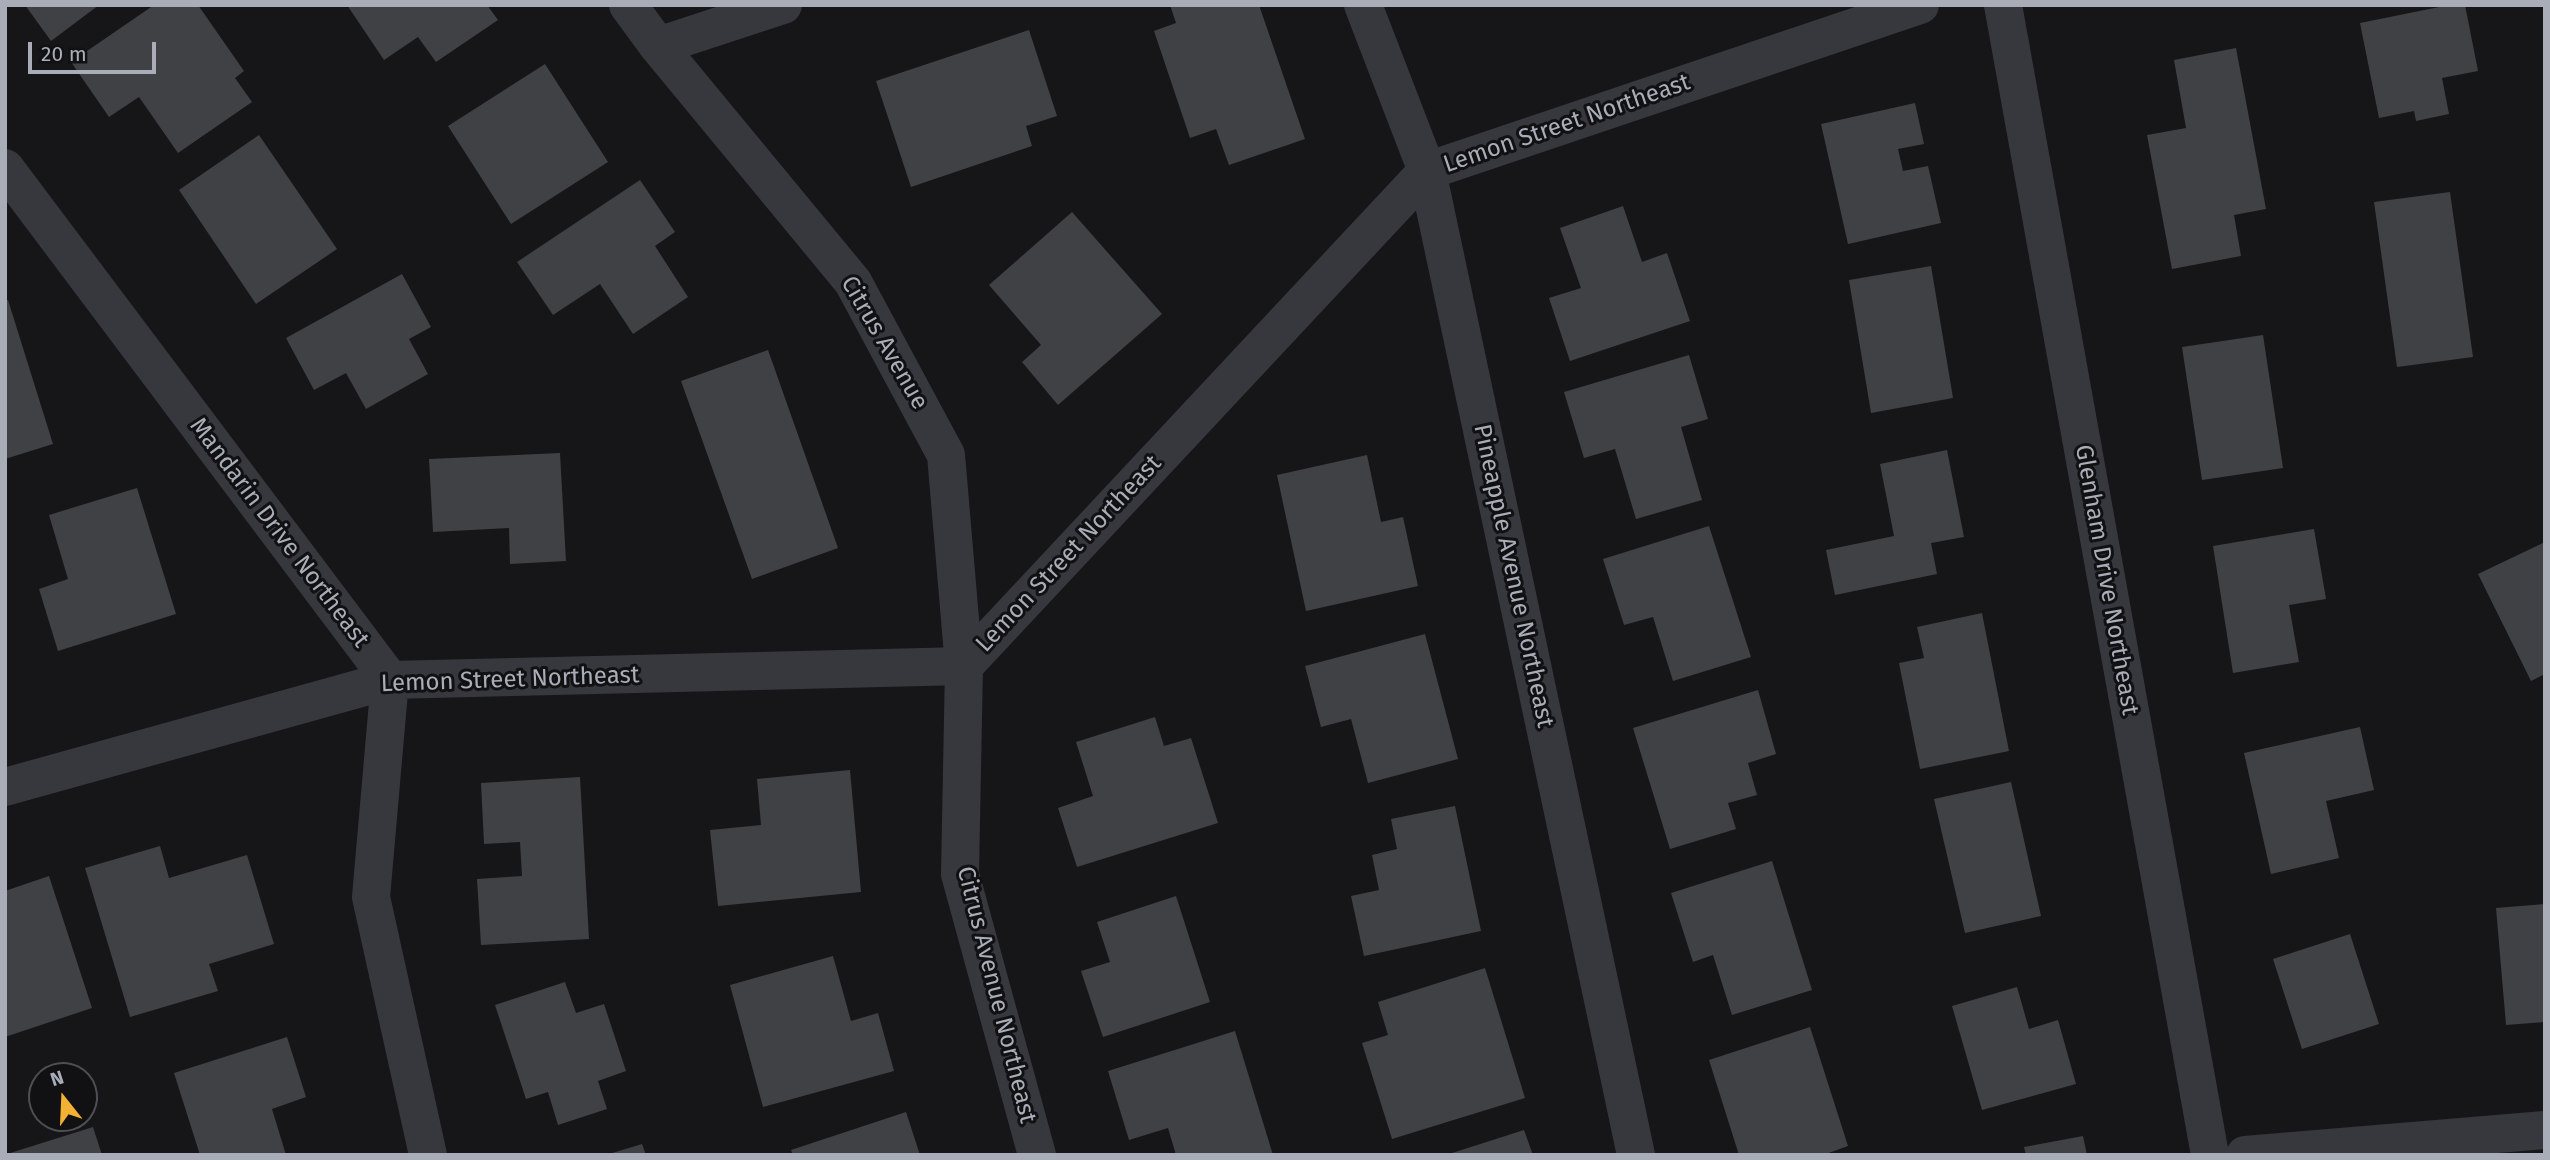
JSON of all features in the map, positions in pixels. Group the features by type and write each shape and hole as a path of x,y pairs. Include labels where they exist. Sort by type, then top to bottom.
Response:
{"street":[{"name":"Citrus Avenue","path":"628,5 658,46 853,282 946,454 964,666"},
{"path":"658,46 783,5"},
{"name":"Pineapple Avenue Northeast","path":"1363,5 1427,171 1636,1155"},
{"name":"Lemon Street Northeast","path":"5,787 390,680 964,666 1427,171 1920,5"},
{"name":"Glenham Drive Northeast","path":"2003,5 2210,1155"},
{"name":"Mandarin Drive Northeast","path":"7,173 390,680"},
{"name":"Citrus Avenue Northeast","path":"964,666 960,874 1037,1155"},
{"path":"390,680 371,897 428,1155"},
{"path":"2245,1155 2545,1130"}],"building":[{"path":"25,5 99,5 51,41"},
{"path":"154,5 198,5 244,71 235,78 252,102 178,153 139,97 109,117 71,62"},
{"path":"347,5 487,5 498,20 436,62 418,37 384,60"},
{"path":"1170,5 1259,5 1305,139 1229,165 1216,129 1190,138 1154,31 1176,23"},
{"path":"2449,5 2465,5 2478,71 2442,78 2449,114 2416,121 2414,111 2379,118 2360,23"},
{"path":"1029,30 1057,116 1026,126 1032,146 911,187 876,81"},
{"path":"2236,48 2266,209 2234,215 2241,256 2172,269 2147,135 2186,128 2174,60"},
{"path":"545,64 608,162 511,224 448,126"},
{"path":"1915,103 1924,144 1898,149 1903,171 1928,166 1941,223 1848,244 1821,124"},
{"path":"259,135 337,249 256,304 179,190"},
{"path":"640,180 675,232 655,246 688,297 633,334 600,284 553,315 517,262"},
{"path":"2450,192 2473,357 2397,367 2374,202"},
{"path":"1623,206 1642,262 1667,253 1690,321 1570,361 1549,298 1581,288 1560,228"},
{"path":"1072,212 1162,314 1058,405 1022,362 1041,345 989,285"},
{"path":"1931,266 1953,398 1871,413 1849,280"},
{"path":"402,274 431,327 409,339 428,374 366,409 346,373 314,390 286,338"},
{"path":"8,300 53,444 5,459 5,301"},
{"path":"2263,335 2283,468 2202,480 2182,347"},
{"path":"768,350 838,548 752,579 681,381"},
{"path":"1689,355 1708,419 1681,427 1702,500 1636,519 1615,449 1584,458 1564,392"},
{"path":"1947,450 1964,537 1931,543 1937,574 1835,595 1826,550 1894,536 1880,464"},
{"path":"560,453 566,561 510,564 509,528 433,532 429,459"},
{"path":"1367,455 1381,522 1403,517 1418,586 1306,611 1277,475"},
{"path":"137,488 176,614 58,651 39,589 68,579 49,515"},
{"path":"1709,526 1751,657 1673,681 1653,617 1624,625 1603,559"},
{"path":"2314,529 2326,599 2289,605 2299,662 2233,673 2213,546"},
{"path":"2545,542 2545,674 2531,681 2478,574"},
{"path":"1982,613 2009,751 1920,769 1899,663 1924,658 1917,627"},
{"path":"1425,634 1458,759 1368,783 1351,719 1321,727 1305,666"},
{"path":"1758,690 1776,754 1748,763 1757,795 1728,803 1736,829 1670,849 1633,728"},
{"path":"1155,717 1164,746 1191,738 1218,823 1077,867 1058,808 1093,796 1076,742"},
{"path":"2360,727 2374,790 2326,801 2339,858 2271,874 2244,753"},
{"path":"850,770 861,892 718,906 710,830 761,825 757,779"},
{"path":"580,777 589,939 481,945 477,879 522,876 520,842 484,844 481,783"},
{"path":"2011,782 2041,916 1965,933 1934,799"},
{"path":"1455,806 1481,931 1364,956 1351,896 1379,890 1372,855 1397,849 1391,819"},
{"path":"160,846 169,878 247,855 274,944 209,964 218,991 130,1017 85,868"},
{"path":"1772,861 1812,990 1732,1015 1713,955 1693,962 1671,893"},
{"path":"49,876 92,1008 5,1037 5,891"},
{"path":"1176,896 1210,1002 1103,1037 1081,971 1110,962 1097,922"},
{"path":"2545,904 2545,1022 2506,1025 2496,908"},
{"path":"2350,934 2379,1024 2302,1049 2273,959"},
{"path":"833,956 851,1021 878,1013 894,1071 763,1107 730,985"},
{"path":"1485,968 1525,1098 1392,1139 1362,1043 1388,1035 1378,1002"},
{"path":"565,982 576,1013 604,1004 626,1071 598,1081 607,1109 558,1125 548,1092 526,1099 495,1005"},
{"path":"2017,987 2029,1029 2058,1020 2076,1084 1982,1110 1952,1006"},
{"path":"1810,1027 1848,1146 1823,1155 1739,1155 1709,1060"},
{"path":"1235,1031 1273,1155 1176,1155 1168,1128 1129,1140 1108,1071"},
{"path":"287,1037 306,1097 272,1109 286,1155 200,1155 174,1073"},
{"path":"906,1112 920,1155 793,1155 791,1150"},
{"path":"1524,1130 1533,1155 1449,1155 1449,1154"},
{"path":"77,1132 95,1132 102,1155 7,1155"},
{"path":"2083,1136 2087,1155 2026,1155 2024,1147"},
{"path":"642,1144 646,1155 609,1155 609,1154"}]}
